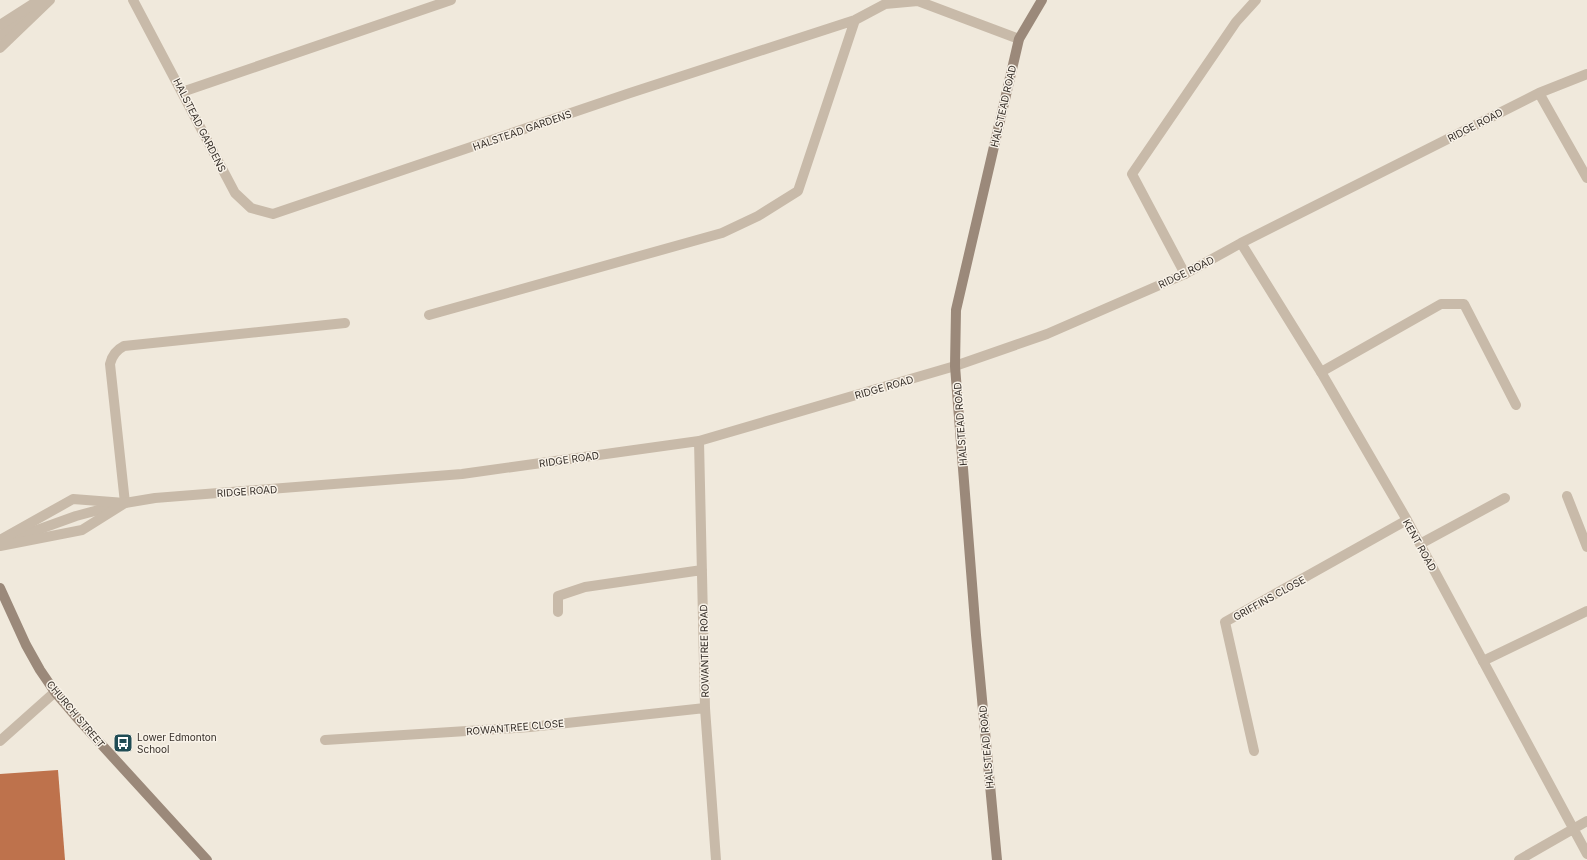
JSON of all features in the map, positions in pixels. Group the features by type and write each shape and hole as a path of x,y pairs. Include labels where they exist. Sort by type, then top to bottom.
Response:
{"street":[{"path":"0,25 39,0"},
{"path":"0,36 45,0"},
{"path":"0,48 50,0"},
{"name":"HALSTEAD GARDENS","path":"134,0 235,193 251,208 273,214 638,91 855,20 885,4 895,1 918,2 1019,38"},
{"path":"182,92 451,0"},
{"name":"HALSTEAD ROAD","path":"997,860 976,635 955,366 956,310 1019,38 1042,0"},
{"path":"1185,274 1132,174 1236,22 1256,0"},
{"path":"429,315 722,233 758,216 798,191 855,20"},
{"name":"RIDGE ROAD","path":"0,540 73,499 124,503 162,498 462,474 699,441 955,366 1047,334 1185,274 1242,243 1538,93 1587,74"},
{"path":"1538,93 1587,178"},
{"name":"KENT ROAD","path":"1242,243 1321,372 1407,520 1587,854"},
{"path":"1321,372 1441,304 1464,304 1516,405"},
{"path":"0,545 76,516 124,503 110,364 113,354 120,348 132,345 345,323"},
{"name":"ROWANTREE ROAD","path":"699,441 705,708 716,860"},
{"path":"1567,496 1587,547"},
{"path":"1420,544 1505,498"},
{"name":"RIDGE ROAD","path":"0,545 82,530 124,503"},
{"name":"GRIFFINS CLOSE","path":"1254,751 1225,622 1407,520"},
{"path":"558,612 558,596 585,587 702,570"},
{"name":"CHURCH STREET","path":"0,588 26,645 55,692 207,860"},
{"path":"1483,661 1587,611"},
{"path":"0,740 55,692"},
{"name":"ROWANTREE CLOSE","path":"325,740 530,728 705,708"},
{"path":"1519,860 1587,821"}],"building":[{"path":"58,770 65,860 0,860 0,774"}],"place":[{"name":"Lower Edmonton School","path":"123,743"}]}
